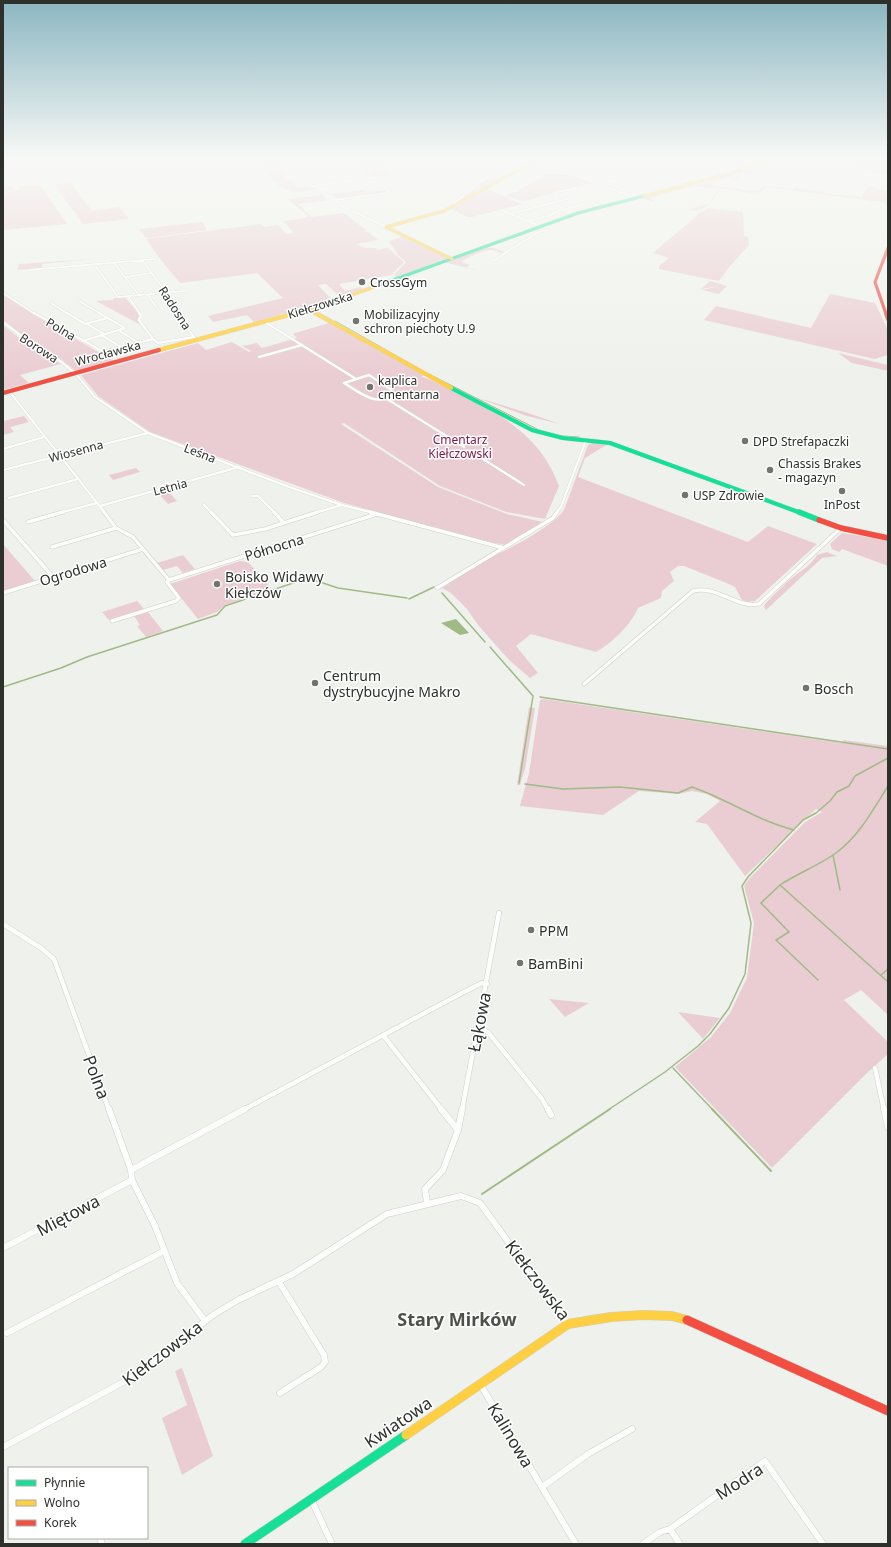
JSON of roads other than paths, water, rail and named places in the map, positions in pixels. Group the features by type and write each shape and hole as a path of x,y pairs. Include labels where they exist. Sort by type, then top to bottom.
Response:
{"street":[{"path":"398,231 452,259"},
{"name":"Kiełczowska","path":"219,334 350,296 452,259 522,231"},
{"path":"493,260 538,232 542,231"},
{"path":"888,248 875,282 888,319"},
{"path":"29,270 155,259"},
{"name":"Radosna","path":"142,260 179,310 176,314 194,336 158,343 153,339"},
{"path":"114,263 123,276 127,277 139,295"},
{"path":"94,264 104,279 108,280 118,297 185,291"},
{"path":"127,277 151,273"},
{"name":"Polna","path":"3,293 82,341 120,361"},
{"path":"148,295 156,307"},
{"path":"104,352 153,339 139,320 141,315 128,296"},
{"path":"79,301 125,328 82,341"},
{"path":"51,303 86,324 121,348"},
{"path":"308,309 423,374 528,428 551,435 617,446 841,528 888,538"},
{"path":"86,324 108,318"},
{"name":"Borowa","path":"3,322 32,344 59,360 75,373"},
{"path":"266,322 356,379"},
{"path":"118,330 139,343"},
{"name":"Wrocławska","path":"6,392 219,334"},
{"path":"259,357 302,345"},
{"name":"Leśna","path":"75,373 95,397 134,425 148,433 342,505 504,548"},
{"path":"369,376 390,389 393,394 387,398 374,400 344,383 369,376"},
{"path":"6,392 60,456 116,528 133,537 169,580 167,582 179,598 176,601 112,621"},
{"path":"387,398 464,447"},
{"name":"Wiosenna","path":"3,470 148,433"},
{"path":"3,448 44,437"},
{"path":"437,588 546,524 558,513 586,440"},
{"path":"472,452 524,485"},
{"name":"Letnia","path":"100,506 239,468"},
{"path":"8,498 78,479"},
{"path":"252,496 258,496 284,523"},
{"path":"28,522 97,503"},
{"path":"204,505 233,535 284,523 342,505"},
{"name":"Północna","path":"169,580 377,514"},
{"path":"3,520 53,577"},
{"name":"Ogrodowa","path":"52,547 116,528"},
{"path":"584,684 693,591 705,589 747,605 759,604 841,528"},
{"name":"Ogrodowa","path":"3,593 143,549"},
{"name":"Łąkowa","path":"427,1203 425,1189 443,1170 458,1130 487,984 499,913"},
{"name":"Polna","path":"3,924 41,948 54,959 131,1170 132,1180 155,1226 177,1283 205,1321"},
{"path":"131,1170 467,990 482,983 487,984"},
{"path":"478,1028 488,1032 542,1099 551,1115"},
{"path":"383,1035 458,1130"},
{"path":"875,1068 888,1127"},
{"name":"Miętowa","path":"3,1248 132,1180"},
{"name":"Kiełczowska","path":"3,1447 140,1373 205,1321 238,1300 278,1282 380,1219 395,1212 427,1203 461,1196 473,1199 492,1217 568,1324 609,1318 648,1315 672,1316 685,1319 888,1411"},
{"path":"7,1333 164,1251"},
{"path":"278,1282 324,1355 325,1362 321,1367 280,1393"},
{"name":"Kwiatowa","path":"245,1544 256,1541 311,1498 568,1324"},
{"name":"Kalinowa","path":"480,1384 576,1544"},
{"path":"542,1487 588,1454 632,1429"},
{"name":"Modra","path":"670,1529 765,1461 824,1544"},
{"path":"311,1498 332,1544"},
{"path":"643,1544 660,1532 670,1529 680,1544"}],"waterway":[{"path":"319,313 332,320"},
{"path":"335,321 425,372 537,429"},
{"path":"562,436 579,437"},
{"path":"3,687 61,668 87,657 217,615 225,606 308,578 338,588 407,598"},
{"path":"409,599 434,587"},
{"path":"442,593 485,642"},
{"path":"490,647 533,696 519,783"},
{"path":"540,697 888,749"},
{"path":"793,830 803,820 816,813 830,801 837,792 849,786 855,776 888,758"},
{"path":"525,784 563,789 620,787 678,793 692,787 755,816 793,830"},
{"path":"833,855 859,831 888,786"},
{"path":"608,1110 665,1072 698,1046 710,1034 729,1008 745,974 751,923 742,886 748,877 793,830"},
{"path":"780,885 833,855"},
{"path":"833,855 840,890"},
{"path":"780,885 888,982"},
{"path":"780,885 761,903 789,932 776,940 818,980"},
{"path":"881,975 888,969"},
{"path":"673,1068 713,1110"},
{"path":"482,1194 610,1109"},
{"path":"712,1109 771,1171"}],"place":[{"name":"CrossGym","path":"362,282"},
{"name":"Mobilizacyjny schron piechoty U.9","path":"356,321"},
{"name":"kaplica cmentarna","path":"370,387"},
{"name":"DPD Strefapaczki","path":"745,441"},
{"name":"Chassis Brakes - magazyn","path":"770,470"},
{"name":"InPost","path":"842,491"},
{"name":"USP Zdrowie","path":"685,495"},
{"name":"Boisko Widawy Kiełczów","path":"217,584"},
{"name":"Centrum dystrybucyjne Makro","path":"315,683"},
{"name":"Bosch","path":"806,688"},
{"name":"PPM","path":"531,930"},
{"name":"BamBini","path":"520,963"}],"district":[{"name":"Stary Mirków","path":"457,1319"}],"park label":[{"name":"Cmentarz Kiełczowski","path":"460,446"}]}
